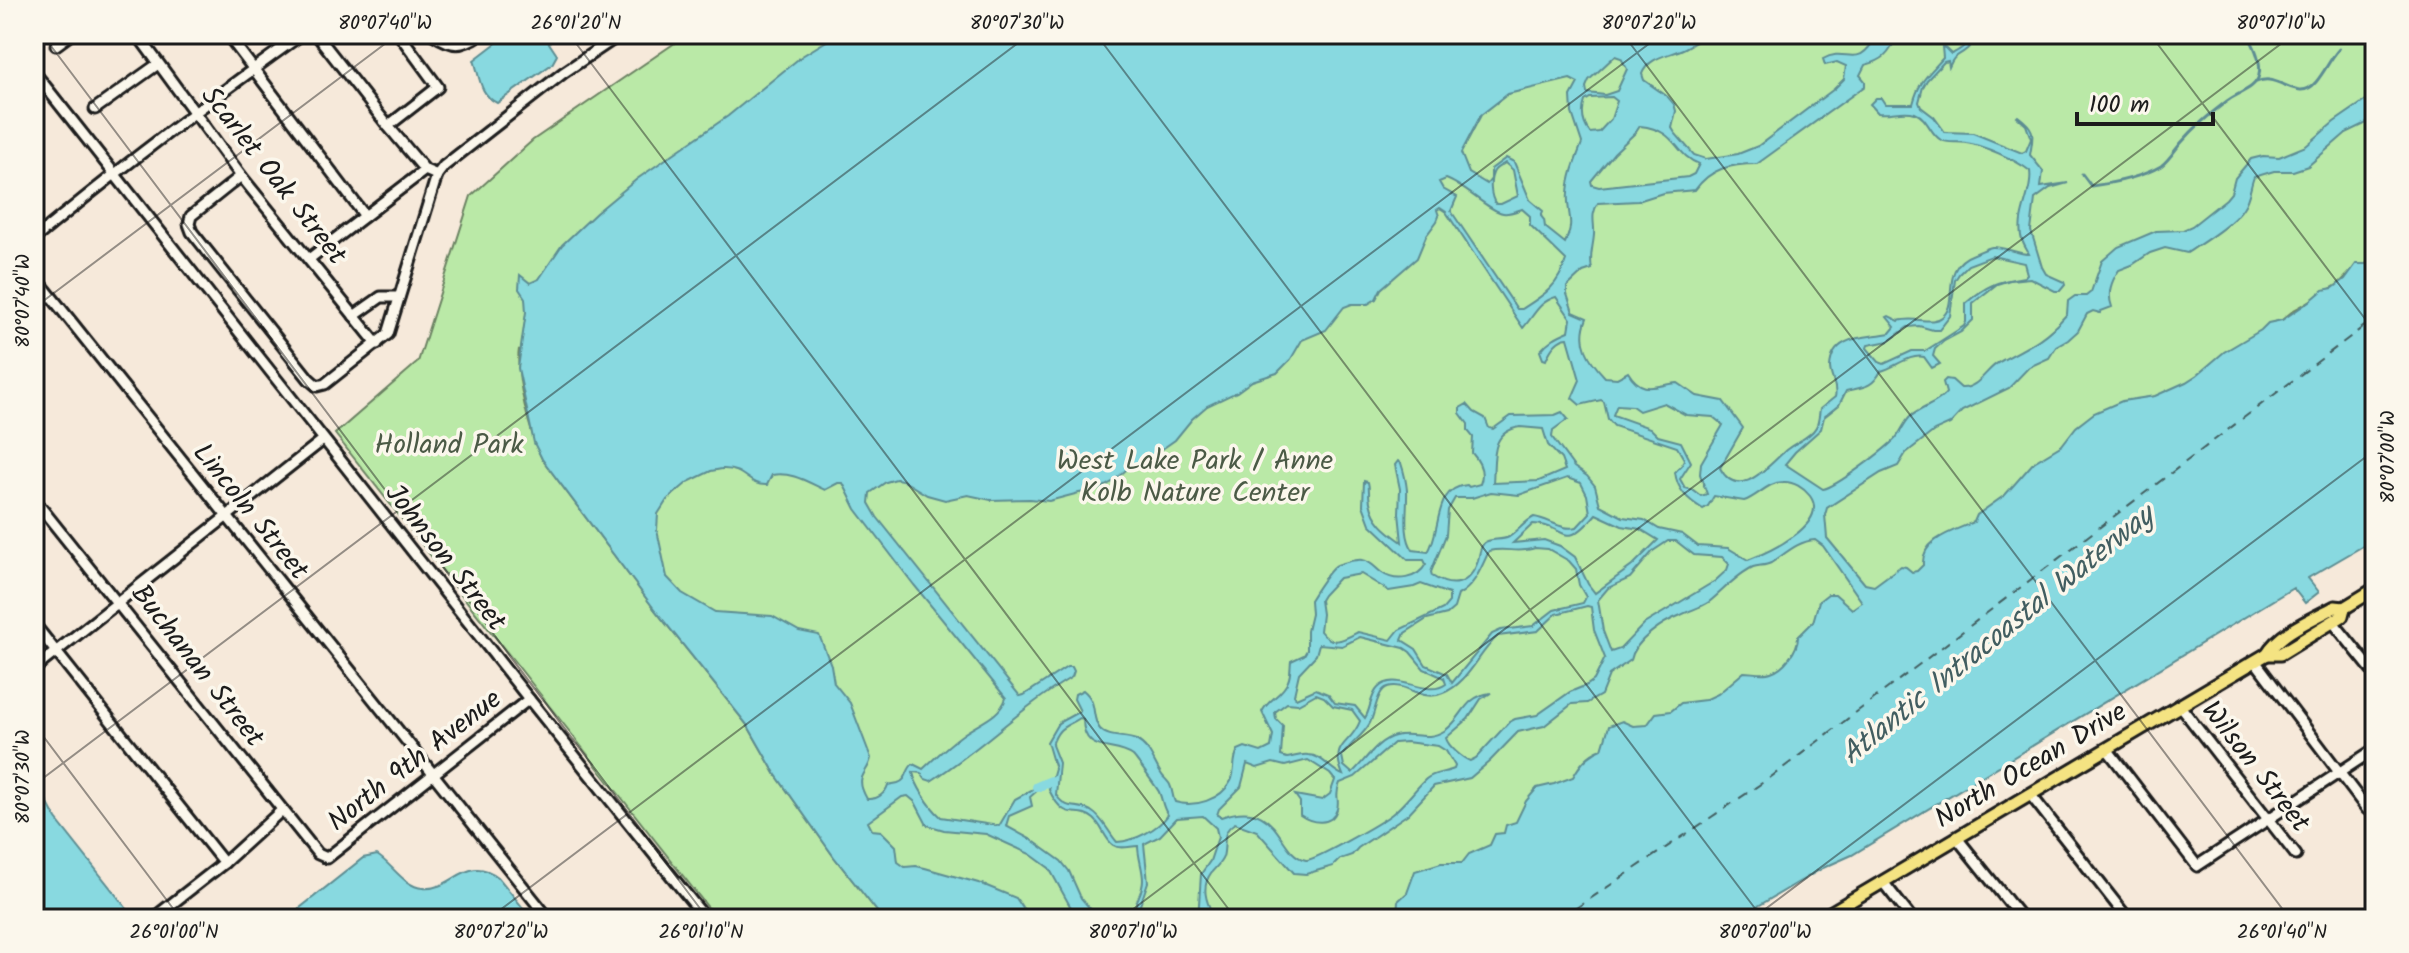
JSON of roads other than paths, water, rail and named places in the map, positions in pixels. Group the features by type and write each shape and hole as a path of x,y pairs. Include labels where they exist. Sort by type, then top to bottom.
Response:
{"main road":[{"name":"North Ocean Drive","path":"2267,654 2273,643 2335,607 2344,608 2375,589"},
{"name":"North Ocean Drive","path":"1820,919 2267,654 2280,654 2342,616 2344,608"}],"street":[{"path":"34,39 40,34"},
{"path":"56,45 71,34"},
{"name":"Scarlet Oak Street","path":"137,34 241,176 377,344"},
{"path":"227,34 365,216"},
{"path":"34,239 113,173 302,34"},
{"path":"316,34 425,170 437,175"},
{"path":"388,126 438,87 399,34"},
{"path":"433,34 446,43 462,44 481,34"},
{"path":"241,176 191,216 189,224 192,232 317,386 325,384 388,334 437,175 444,166 563,73 621,34"},
{"path":"95,109 158,64"},
{"name":"Johnson Street","path":"34,72 706,919"},
{"path":"309,259 425,170"},
{"name":"Lincoln Street","path":"34,275 549,919"},
{"path":"354,316 381,297 399,297"},
{"path":"34,669 323,440"},
{"name":"Buchanan Street","path":"34,499 282,810 318,854 327,858"},
{"path":"2333,622 2375,674"},
{"path":"34,624 224,863"},
{"path":"2255,661 2367,809"},
{"name":"North 9th Avenue","path":"327,858 529,699"},
{"name":"Wilson Street","path":"2180,706 2296,855"},
{"path":"2107,749 2197,866 2375,749"},
{"path":"2030,794 2125,915 2111,919"},
{"name":"North 9th Avenue","path":"160,913 224,863 282,810"},
{"path":"1957,838 2022,919"},
{"path":"1883,882 1912,919"}],"water":[{"path":"508,34 543,34 557,55 552,64 497,103 483,90 474,60"},
{"name":"Atlantic Intracoastal Waterway","path":"838,34 1708,34 1685,48 1649,63 1642,74 1644,80 1674,104 1676,111 1672,128 1675,133 1694,155 1706,159 1738,154 1758,146 1834,89 1844,79 1846,66 1837,62 1825,65 1823,59 1858,55 1870,46 1877,34 1935,34 1921,40 1896,37 1885,56 1865,65 1860,75 1865,86 1757,164 1722,169 1695,190 1663,193 1638,201 1598,203 1593,215 1592,269 1583,272 1567,287 1573,312 1587,318 1583,335 1589,357 1605,377 1617,378 1628,372 1645,387 1678,383 1697,396 1723,401 1743,428 1720,468 1728,478 1745,482 1763,472 1786,450 1813,431 1820,409 1835,397 1830,367 1837,348 1861,337 1890,333 1895,327 1889,316 1899,321 1942,317 1950,303 1956,267 1974,254 1992,247 2029,254 2022,241 2020,227 2030,171 1981,147 1941,140 1915,113 1878,113 1870,104 1881,98 1885,104 1913,104 1921,84 1943,58 1942,47 1951,54 1977,36 1988,34 1978,38 1949,67 1948,61 1944,62 1927,80 1919,102 1945,132 1973,133 2022,153 2031,139 2026,125 2017,117 2028,125 2033,138 2030,155 2043,171 2041,187 2068,183 2050,188 2035,199 2031,231 2046,274 2065,285 2060,291 2055,291 2030,278 1997,284 1973,303 1973,320 1935,349 1933,356 1940,364 1932,368 1924,357 1913,357 1881,371 1867,386 1846,391 1839,405 1824,417 1821,429 1785,464 1823,489 1872,458 1896,438 1910,417 1943,397 1946,393 1943,382 1946,379 1961,388 1973,385 1996,364 2044,336 2067,314 2068,301 2091,292 2102,261 2118,247 2156,231 2183,230 2192,226 2226,199 2235,178 2251,159 2279,157 2306,146 2375,94 2375,119 2346,133 2308,166 2254,177 2247,200 2238,214 2187,253 2165,248 2119,270 2111,288 2112,307 2100,313 2093,311 2087,314 2078,331 2056,347 2049,358 2029,367 2009,388 1962,411 1950,424 1934,431 1906,453 1898,466 1881,473 1827,508 1825,515 1827,538 1865,584 1874,586 1901,566 1912,572 1917,571 1933,542 1974,522 1977,515 2005,495 2034,462 2062,445 2076,427 2094,413 2122,401 2155,396 2186,382 2268,323 2282,320 2323,290 2333,288 2345,279 2356,264 2367,264 2375,253 2375,539 2308,578 2319,592 2305,603 2293,588 1852,855 1823,868 1736,919 1392,919 1415,871 1441,863 1462,863 1469,854 1490,845 1495,834 1504,833 1506,825 1516,822 1526,801 1537,788 1573,777 1585,760 1602,749 1609,726 1622,721 1633,726 1647,725 1656,713 1671,711 1681,703 1705,700 1718,694 1744,672 1776,670 1789,658 1798,637 1813,622 1819,601 1828,594 1835,594 1852,609 1862,602 1823,546 1815,540 1797,545 1771,563 1747,570 1709,602 1658,627 1638,646 1631,660 1609,675 1601,695 1587,703 1572,704 1544,726 1518,732 1470,778 1434,786 1408,814 1333,866 1306,874 1294,873 1257,831 1235,823 1230,826 1222,859 1208,878 1205,889 1207,899 1213,915 1232,912 1254,919 1198,919 1201,874 1210,861 1218,837 1216,828 1203,816 1177,818 1160,836 1144,844 1148,882 1138,911 1139,919 1135,919 1135,907 1143,880 1138,846 1122,848 1113,845 1094,819 1061,808 1049,790 1055,769 1047,742 1058,723 1080,711 1075,694 1083,690 1088,695 1100,729 1112,736 1136,740 1145,747 1169,784 1175,802 1198,803 1221,793 1231,781 1238,750 1245,747 1261,752 1271,747 1273,735 1262,712 1286,686 1291,661 1304,655 1307,650 1310,600 1334,567 1362,560 1388,576 1400,579 1418,573 1426,564 1424,560 1408,560 1370,524 1363,505 1364,481 1368,482 1370,502 1378,521 1402,542 1400,489 1395,465 1398,461 1401,463 1407,490 1410,544 1413,550 1428,552 1443,501 1456,488 1480,484 1482,471 1472,453 1473,437 1460,408 1467,404 1493,429 1511,416 1555,415 1562,412 1568,419 1553,430 1552,437 1574,467 1595,486 1600,505 1623,517 1644,520 1659,529 1682,534 1698,546 1728,548 1748,560 1794,536 1812,517 1814,506 1810,496 1805,490 1787,482 1772,484 1744,501 1714,496 1703,509 1693,502 1684,494 1676,478 1675,472 1684,459 1677,447 1614,426 1601,400 1580,405 1572,398 1580,380 1568,338 1557,343 1546,360 1543,359 1540,351 1543,347 1569,331 1571,319 1556,297 1541,306 1523,328 1446,212 1440,208 1437,210 1437,221 1426,236 1417,258 1381,289 1376,299 1368,304 1344,307 1326,330 1302,340 1291,359 1277,373 1252,381 1207,406 1175,440 1098,490 1049,501 991,500 968,495 945,500 927,495 896,479 870,493 869,503 877,517 1020,696 1067,667 1072,667 1074,671 1072,677 1035,701 931,781 921,773 913,772 920,789 941,817 999,826 1015,799 1037,787 1038,790 1030,797 1032,806 1009,816 1006,826 1061,861 1081,898 1099,919 1081,919 1070,906 1049,868 1030,854 986,834 927,825 915,802 908,796 902,797 868,822 872,830 881,831 896,846 898,862 905,867 916,866 982,884 1016,898 1030,919 883,919 776,775 748,726 655,610 542,459 534,443 518,368 526,312 525,298 519,289 520,275 530,283 539,279 562,245 596,213 637,179 728,116 802,56","holes":["1615,56 1621,58 1627,69 1617,91 1605,95 1587,93 1589,80","1570,79 1578,83 1571,96 1572,113 1582,143 1569,187 1570,222 1565,243 1545,227 1541,216 1543,211 1530,200 1514,162 1506,158 1491,169 1491,179 1487,184 1469,173 1461,153 1481,115 1508,94","1612,97 1617,101 1611,119 1599,132 1590,133 1587,129 1583,118 1584,105 1590,98","1640,126 1662,132 1699,164 1694,174 1688,177 1599,187 1592,185 1591,181","1505,163 1513,170 1518,196 1496,204 1491,193 1494,171","1446,179 1453,182 1503,213 1522,209 1530,216 1530,225 1566,260 1559,277 1549,289 1522,309 1517,309 1451,211 1457,197 1443,189 1439,182","1992,256 2024,263 2027,274 2024,277 1993,285 1973,297 1966,303 1964,326 1925,351 1912,351 1884,364 1867,348 1868,345 1889,341 1908,327 1939,330 1950,316 1955,280 1968,265","1664,403 1686,415 1713,417 1723,425 1701,463 1700,474 1707,494 1701,496 1685,488 1680,479 1691,462 1681,442 1658,436 1650,428 1613,415 1617,405 1632,406 1639,411","1520,427 1543,429 1548,445 1561,459 1565,470 1539,481 1493,483 1498,441 1510,430","722,469 736,471 760,485 767,485 772,475 779,474 800,478 825,490 843,483 856,509 1006,698 1003,705 923,769 913,764 901,782 888,785 883,794 867,799 861,780 871,758 850,703 834,683 831,665 819,635 799,631 772,616 715,612 682,593 667,577 657,530 658,514 667,500 688,482","1567,478 1581,483 1590,513 1577,527 1571,528 1534,517 1509,537 1484,543 1470,576 1459,583 1446,583 1432,576 1431,572 1446,535 1448,510 1455,498 1472,498 1491,492 1519,495","1596,514 1622,526 1640,529 1658,540 1632,566 1595,593 1575,557 1560,546 1544,540 1513,543 1533,524 1544,525 1564,534 1577,532","1668,541 1676,541 1694,555 1722,557 1729,564 1715,581 1644,624 1620,649 1611,652 1603,631 1598,600 1608,588 1630,578 1653,551","1548,549 1569,561 1576,569 1579,585 1586,597 1583,603 1554,610 1533,626 1492,634 1452,683 1447,674 1426,665 1416,649 1402,640 1405,633 1427,619 1447,614 1454,608 1458,595 1473,582 1489,551","1361,574 1389,591 1421,584 1449,594 1449,602 1443,609 1399,630 1391,640 1358,632 1343,639 1329,639 1320,631 1320,600 1339,578","1587,606 1591,607 1594,630 1605,658 1594,680 1537,715 1509,722 1470,761 1449,745 1446,738 1468,719 1481,699 1491,693 1474,699 1444,731 1431,736 1401,735 1389,738 1377,746 1352,773 1344,766 1342,756 1367,727 1384,689 1397,686 1425,695 1443,693 1467,675 1498,636 1538,631 1556,614","1360,637 1404,648 1424,669 1444,678 1446,684 1429,688 1402,682 1385,683 1375,691 1365,718 1355,706 1335,703 1328,694 1316,689 1296,698 1299,673 1316,655 1319,644 1342,646","1316,694 1333,706 1352,710 1360,721 1338,756 1343,775 1313,756 1281,756 1283,726 1276,719 1275,712 1287,703 1298,704","1083,719 1084,731 1094,743 1133,756 1159,792 1168,815 1164,820 1138,837 1117,842 1095,814 1060,800 1056,795 1059,763 1052,745 1063,728","1394,743 1438,746 1446,751 1455,766 1426,779 1386,818 1312,859 1296,856 1267,820 1256,814 1217,815 1241,787 1247,764 1257,768 1273,763 1285,766 1308,760 1330,774 1335,780 1330,794 1322,800 1295,795 1300,802 1300,815 1310,820 1321,822 1331,819 1338,806 1340,783 1355,777"]},
{"path":"34,792 46,800 56,819 135,919 34,919"},
{"path":"377,855 416,887 434,887 468,871 487,871 498,877 532,919 286,919 363,858"}],"waterway":[{"path":"2082,174 2091,186 2136,177 2164,164 2203,121 2257,80 2260,70 2258,59 2248,34"},
{"path":"2256,82 2275,81 2305,90 2316,82 2339,49"},
{"path":"1037,787 1051,781"}],"park label":[{"name":"Holland Park","path":"449,445"},
{"name":"West Lake Park / Anne Kolb Nature Center","path":"1195,477"}]}
